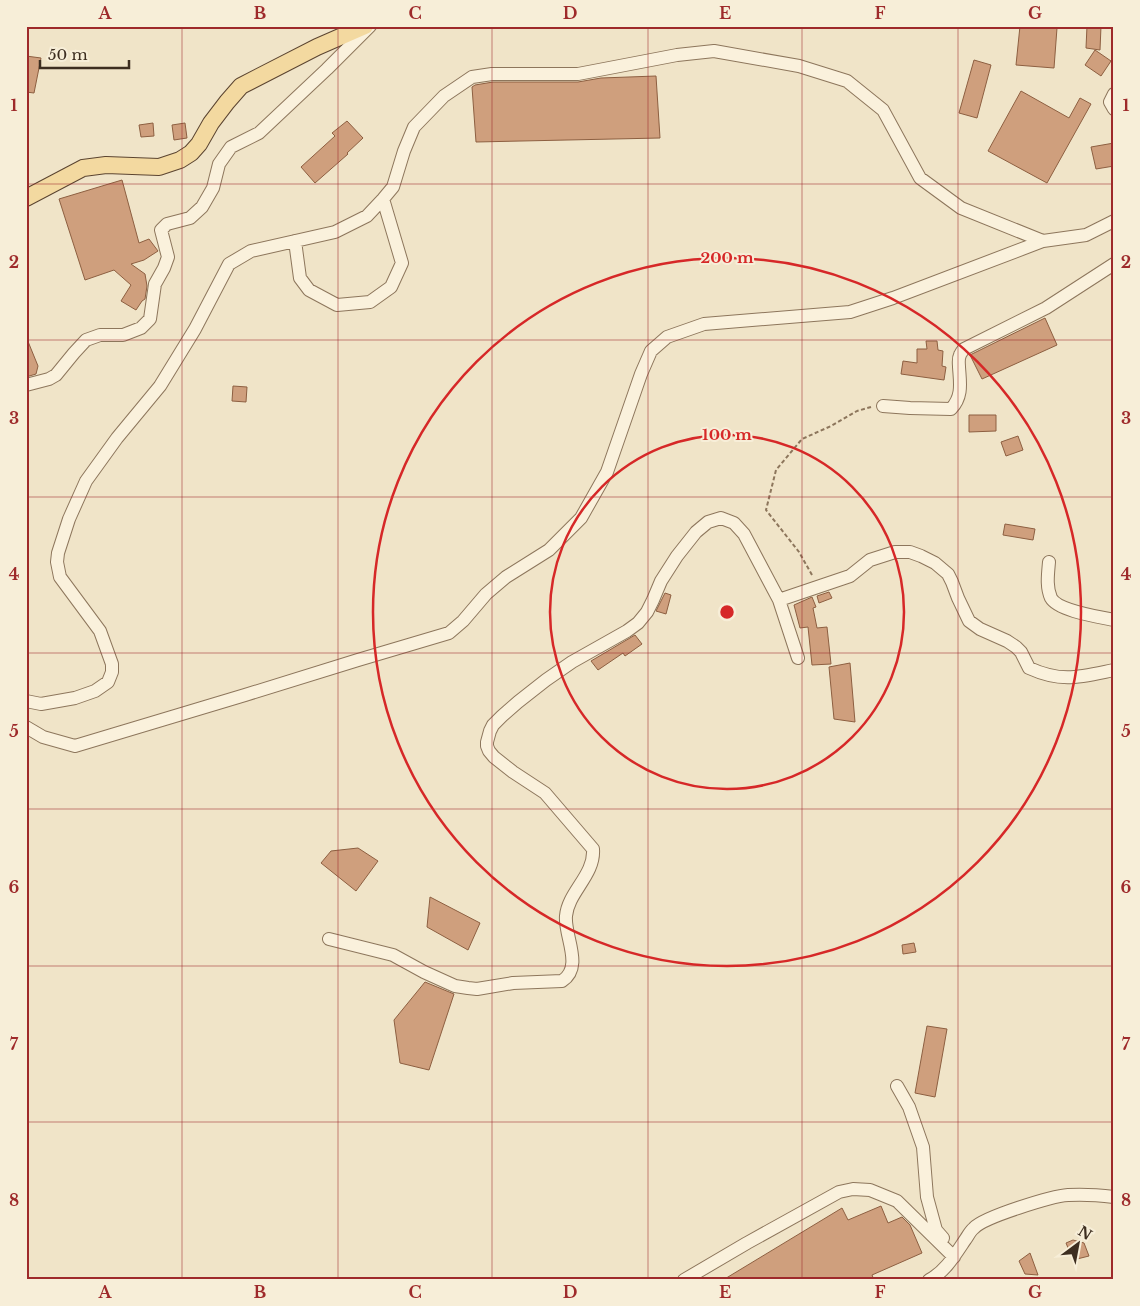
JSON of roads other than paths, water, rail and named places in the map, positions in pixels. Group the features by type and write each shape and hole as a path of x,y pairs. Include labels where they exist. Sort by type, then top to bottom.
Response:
{"main road":[{"path":"26,198 83,168 106,165 159,167 180,160 191,153 227,102 241,86 309,51 365,26"}],"street":[{"path":"26,385 49,379 56,375 86,340 100,335 123,336 141,328 150,318 155,284 168,257 161,230 167,224 190,218 202,207 213,188 219,164 231,147 259,133 370,26"},
{"path":"26,701 42,704 74,698 95,691 108,682 112,672 112,664 100,630 60,576 57,562 58,552 69,518 86,482 117,438 160,386 229,264 251,251 335,232 367,216 393,187 404,151 414,127 444,96 472,77 492,74 578,74 678,55 714,51 799,66 847,81 883,110 920,178 961,208 1043,242"},
{"path":"1114,94 1110,102 1114,110"},
{"path":"295,241 300,278 309,290 337,305 370,302 391,288 402,263 383,199"},
{"path":"26,728 43,737 75,746 450,633 499,582 549,550 581,518 607,472 641,374 651,351 666,337 704,324 850,312 893,298 993,259 1043,242 1086,235 1114,221"},
{"path":"883,406 951,408 957,403 960,395 959,362 960,355 964,349 1046,308 1114,264"},
{"path":"328,939 393,955 455,986 478,989 513,983 562,980 567,977 572,965 565,921 566,910 589,868 593,849 545,793 494,757 487,746 490,731 493,725 518,702 572,662 638,623 677,556 696,532 708,522 721,518 734,523 744,534 779,600 798,658"},
{"path":"779,600 850,576 870,560 895,552 910,552 935,563 948,574 969,621 980,629 1016,646 1029,668 1053,677 1076,678 1114,670"},
{"path":"1049,562 1048,586 1052,599 1059,605 1081,614 1114,620"},
{"path":"897,1086 909,1106 923,1147 927,1197 936,1230 956,1254"},
{"path":"684,1280 839,1192 853,1189 870,1190 897,1201 956,1254"},
{"path":"929,1280 936,1276 956,1254 974,1227 985,1220 1065,1195 1089,1194 1114,1197"}]}
